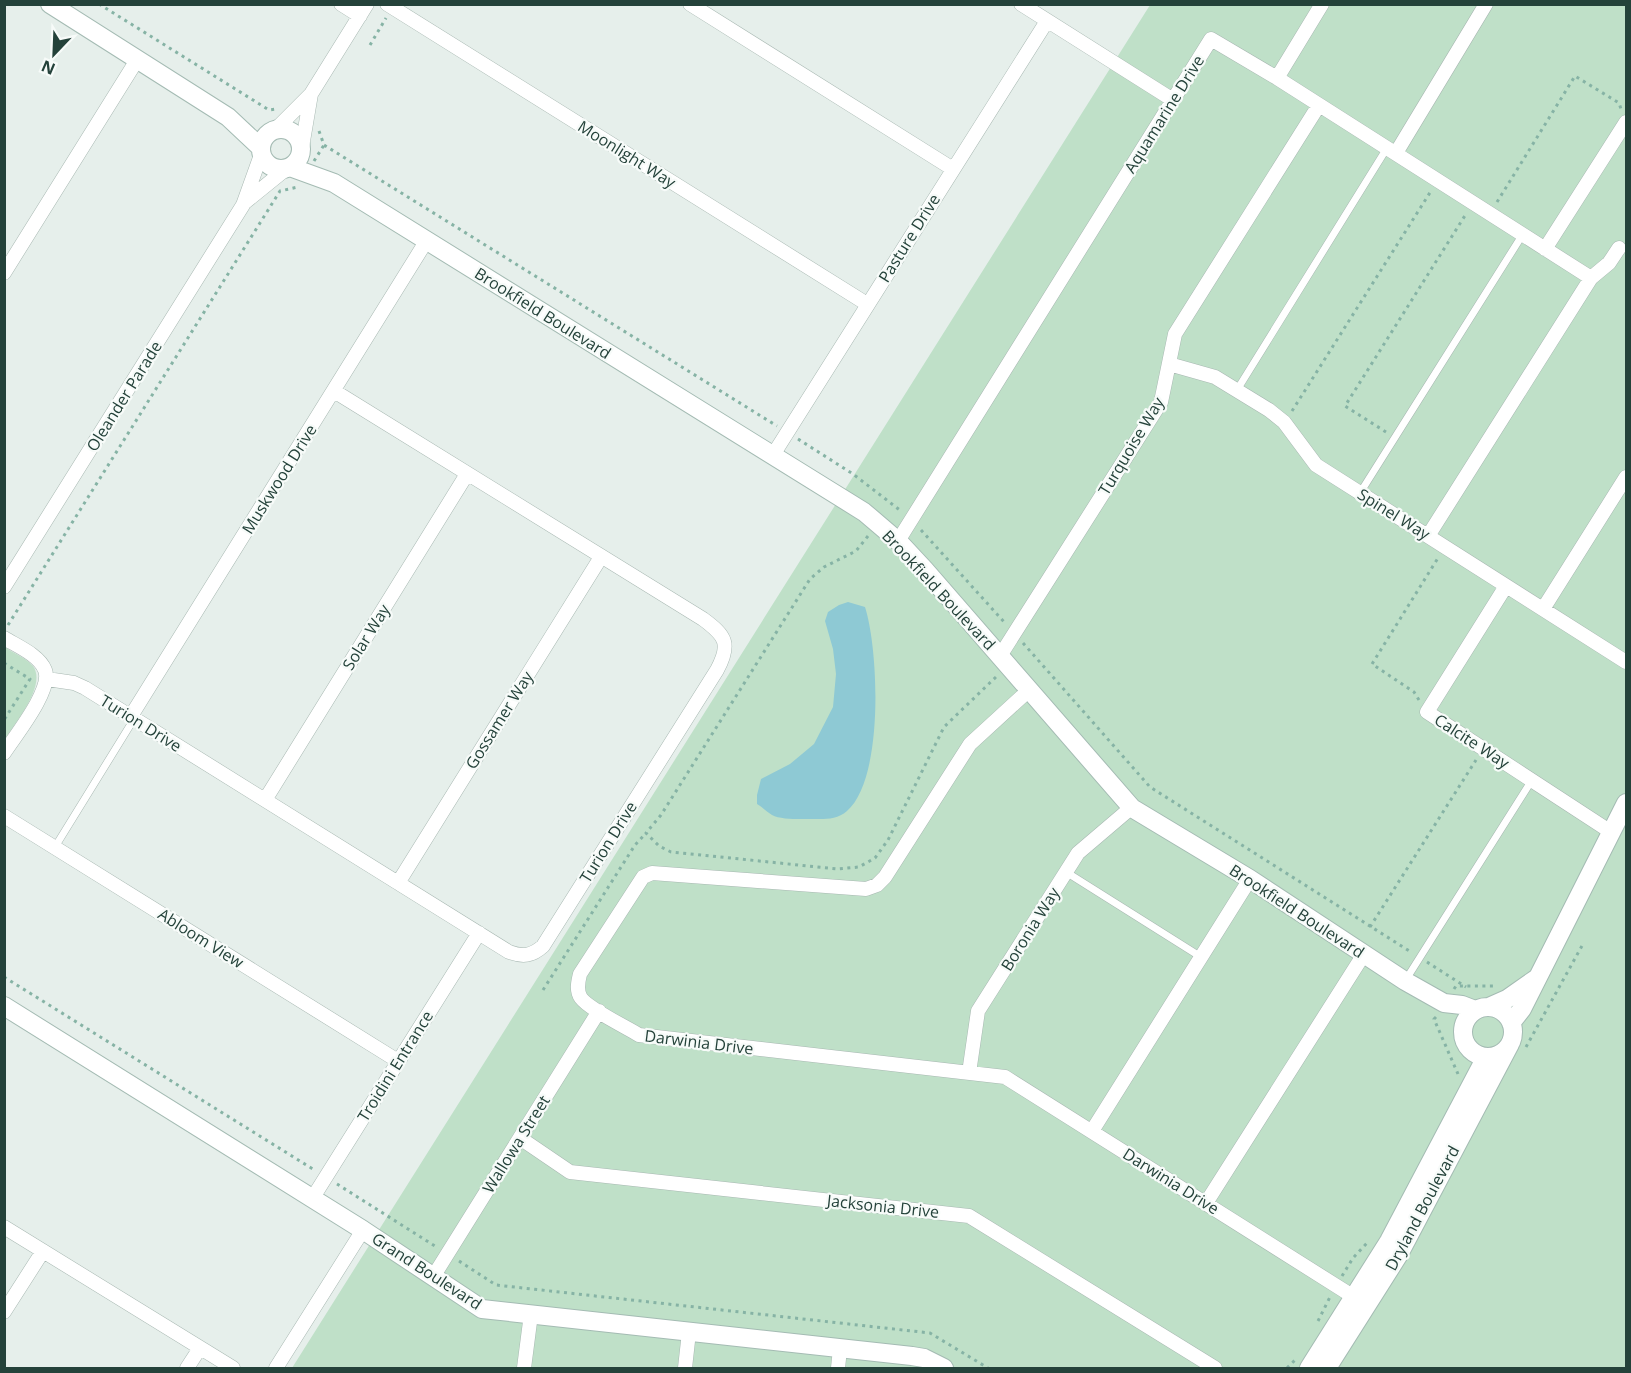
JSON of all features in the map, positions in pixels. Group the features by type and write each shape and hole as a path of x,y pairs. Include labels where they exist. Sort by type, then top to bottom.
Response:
{"street":[{"path":"50,4 228,117 261,150"},
{"path":"295,159 275,168 270,166 261,150 263,141 312,94 364,10 341,4"},
{"path":"690,4 953,169"},
{"path":"1021,4 1173,100"},
{"path":"1277,78 1322,4"},
{"path":"1391,150 1486,4"},
{"name":"Moonlight Way","path":"390,6 867,304"},
{"name":"Pasture Drive","path":"773,455 1047,21"},
{"name":"Aquamarine Drive","path":"898,541 1211,39 1277,78 1591,278"},
{"path":"4,273 137,60"},
{"path":"295,159 312,94"},
{"name":"Turquoise Way","path":"1004,661 1015,634 1161,402 1175,334 1319,105"},
{"path":"228,117 274,130 282,128 292,132 300,140 295,159"},
{"path":"1545,249 1626,122"},
{"name":"Oleander Parade","path":"4,587 243,205 261,150"},
{"name":"Brookfield Boulevard","path":"295,159 864,512 898,541 1132,807 1250,879 1405,981 1444,1003 1482,1008"},
{"name":"Oleander Parade","path":"243,205 295,159"},
{"name":"Muskwood Drive","path":"133,718 427,240"},
{"path":"1428,536 1591,278 1609,263 1619,248"},
{"name":"Spinel Way","path":"1169,364 1215,377 1269,410 1284,422 1316,465 1626,662"},
{"name":"Turion Drive","path":"47,679 74,683 517,955 526,956 536,953 724,657 726,648 724,639 718,630 334,391"},
{"name":"Solar Way","path":"265,800 467,474"},
{"path":"1543,609 1626,477"},
{"name":"Gossamer Way","path":"398,883 601,557"},
{"name":"Calcite Way","path":"1506,586 1427,712 1611,832"},
{"path":"4,638 40,662 47,679 43,691 4,753"},
{"name":"Darwinia Drive","path":"1029,690 970,744 885,877 877,885 866,889 652,873 643,877 580,974 578,989 581,998 639,1035 1005,1077 1354,1297"},
{"path":"1511,1023 1522,1009 1626,803"},
{"name":"Boronia Way","path":"969,1073 978,1011 1078,853 1132,807"},
{"name":"Abloom View","path":"4,816 398,1061"},
{"path":"1092,1131 1250,879"},
{"name":"Troidini Entrance","path":"312,1199 479,933"},
{"path":"1206,1203 1364,954"},
{"path":"1462,1034 1465,1020 1482,1008 1507,999 1538,977"},
{"path":"1444,1003 1467,1047 1486,1057 1500,1054 1510,1044 1513,1037 1511,1023 1503,1012 1482,1008"},
{"name":"Grand Boulevard","path":"4,1006 363,1230 482,1309 924,1358 944,1368"},
{"name":"Wallowa Street","path":"433,1277 599,1011"},
{"name":"Dryland Boulevard","path":"1328,1368 1398,1256 1510,1044"},
{"name":"Dryland Boulevard","path":"1308,1368 1389,1240 1486,1057"},
{"name":"Jacksonia Drive","path":"520,1138 570,1172 969,1216 1215,1368"},
{"path":"4,1227 233,1368"},
{"path":"276,1368 363,1230"},
{"path":"4,1312 43,1251"},
{"path":"524,1368 531,1314"},
{"path":"685,1368 689,1332"},
{"path":"186,1368 200,1348"},
{"path":"838,1368 840,1349"}],"lane":[{"path":"1237,390 1391,150"},
{"path":"1360,493 1523,234"},
{"path":"55,847 133,718"},
{"path":"1405,981 1532,780"},
{"path":"1066,872 1201,957"}],"path":[{"path":"99,4 268,110 284,108"},
{"path":"370,45 390,6"},
{"path":"1490,213 1575,76 1618,103 1626,122"},
{"path":"324,145 853,474 910,520 1015,634 1150,787 1466,987"},
{"path":"1284,422 1438,180"},
{"path":"10,623 280,191"},
{"path":"1395,438 1345,406 1473,203"},
{"path":"543,990 635,845 661,815 810,579 824,567 856,550 894,505"},
{"path":"1427,712 1414,692 1372,664 1445,547"},
{"path":"646,833 659,846 671,852 838,869 859,867 875,858 888,840 944,728 1004,661 1028,649"},
{"path":"4,663 30,679 4,720"},
{"path":"1370,927 1483,748"},
{"path":"4,977 326,1176 496,1285 930,1333 988,1368"}],"green space":[{"path":"1150,5 1626,5 1626,1368 292,1368"},
{"path":"5,647 33,666 36,683 28,704 5,739"}],"water":[{"path":"848,602 865,607 873,653 875,714 873,744 867,772 859,795 847,811 839,816 822,819 776,817 757,804 761,779 790,764 814,744 833,707 836,674 833,649 825,621 828,612"}]}
